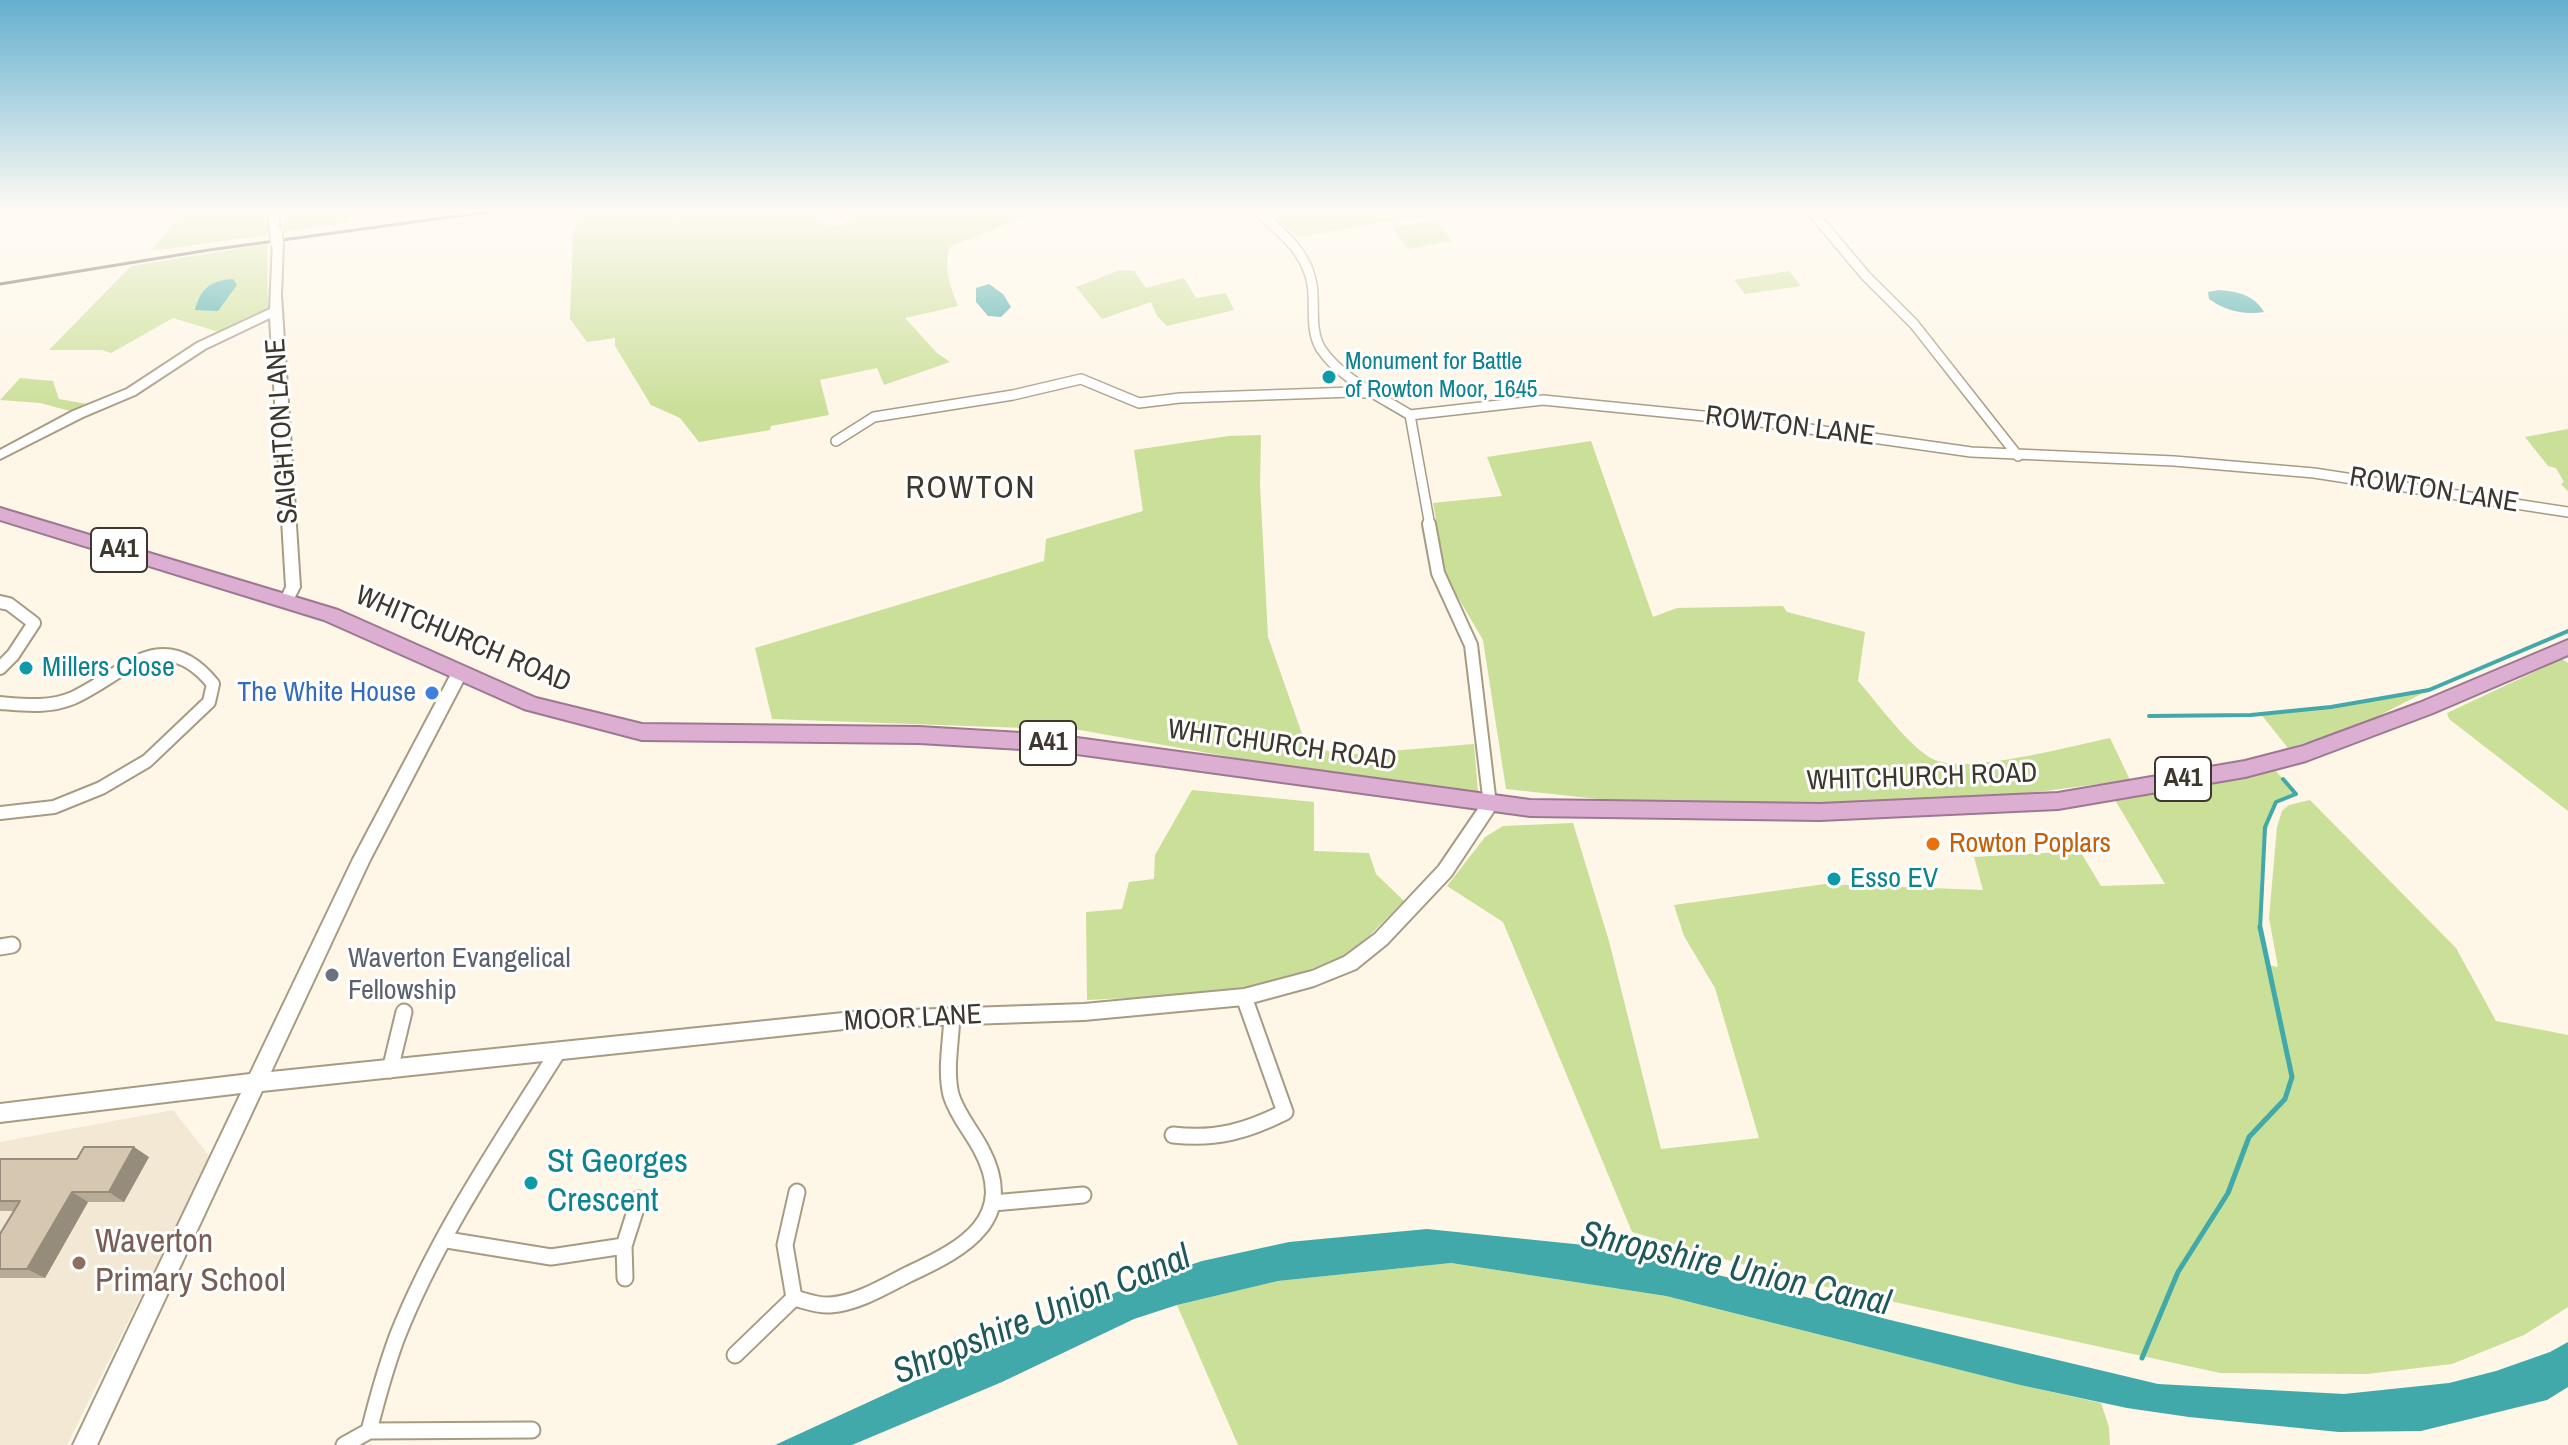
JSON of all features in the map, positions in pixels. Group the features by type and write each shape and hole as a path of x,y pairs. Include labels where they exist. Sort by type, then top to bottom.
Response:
{"highway":[{"name":"WHITCHURCH ROAD","path":"0,514 331,615 531,704 642,732 919,735 1055,743 1490,805 1641,811 1820,812 2058,801 2245,769 2306,753 2426,708 2568,647"}],"street":[{"name":"SAIGHTON LANE","path":"276,278 293,587 286,601"},
{"path":"1311,278 1313,326 1320,348 1377,394 1410,415 1438,573 1471,645 1490,805"},
{"path":"1868,278 1914,324 2018,456"},
{"path":"0,455 78,414 131,392 201,346 276,311"},
{"path":"836,441 874,417 1013,395 1081,379 1139,403 1198,397 1353,392 1377,394"},
{"name":"ROWTON LANE","path":"1410,415 1543,400 1753,421 2018,456 2174,461 2314,473 2568,512"},
{"path":"0,602 9,604 34,623 13,655 0,668"},
{"path":"0,703 33,706 73,698 133,661 160,654 178,658 205,673 213,684 209,702 147,761 101,788 54,807 2,816"},
{"path":"85,1445 362,859 459,674"},
{"name":"MOOR LANE","path":"0,1113 259,1082 838,1021 1084,1012 1244,997 1314,978 1350,963 1381,939 1445,871 1490,805"},
{"path":"1173,1135 1215,1139 1242,1133 1285,1112 1244,997"},
{"path":"390,1070 404,1012"},
{"path":"794,1298 828,1305 853,1299 928,1266 971,1241 993,1203 994,1184 990,1167 958,1112 950,1090 952,1016"},
{"path":"369,1431 384,1373 410,1308 503,1138 557,1053"},
{"path":"794,1298 785,1269 784,1242 797,1192"},
{"path":"993,1203 1083,1195"},
{"path":"625,1278 624,1246 639,1199"},
{"path":"447,1240 551,1257 624,1246"},
{"path":"735,1355 794,1298"},
{"path":"344,1445 369,1431 532,1430"}],"shaded area":[{"name":"Waverton Primary School","path":"173,1110 210,1157 67,1445 0,1445 0,1142"}],"green space":[{"path":"119,278 268,278 268,308 219,332 173,318 111,353 102,350 49,350"},
{"path":"571,278 949,278 958,306 905,318 937,353 950,362 884,385 877,368 820,380 829,415 771,426 770,430 699,442 680,418 651,405 615,346 615,338 587,342 570,319"},
{"path":"1098,278 1139,278 1146,288 1184,278 1196,298 1226,293 1234,310 1167,326 1157,316 1151,302 1102,319 1076,287"},
{"path":"1795,278 1801,286 1745,294 1734,280"},
{"path":"20,378 53,381 59,399 87,404 74,412 40,403 0,400"},
{"path":"2568,429 2568,491 2561,484 2564,482 2556,468 2548,466 2525,437"},
{"path":"1261,435 1260,485 1268,637 1306,745 1343,755 1474,744 1478,792 1314,772 1080,730 772,719 755,648 1044,561 1046,539 1143,511 1134,450 1229,436"},
{"path":"1591,441 1653,617 1677,608 1783,606 1787,612 1865,632 1858,681 1905,736 1926,755 1950,763 1971,764 2110,738 2130,780 1983,799 1810,803 1635,803 1506,789 1483,640 1446,577 1433,503 1502,496 1487,457"},
{"path":"2562,659 2568,663 2568,811 2449,719 2447,713"},
{"path":"2429,690 2353,729 2288,748 2260,713 2331,707"},
{"path":"2276,771 2296,794 2276,802 2265,840 2260,904 2267,965 2278,967 2269,918 2277,827 2282,811 2289,805 2310,800 2456,948 2496,1021 2568,1035 2568,1307 2524,1335 2452,1364 2367,1374 2220,1373 1803,1282 1632,1232 1503,922 1447,886 1485,837 1503,826 1573,823 1609,941 1661,1149 1759,1138 1715,988 1684,936 1674,905 1825,884 1983,890 1974,857 2080,851 2101,886 2165,884 2115,800"},
{"path":"1192,790 1314,802 1314,851 1369,853 1376,874 1404,901 1351,954 1292,976 1247,987 1191,995 1087,1000 1086,912 1122,909 1129,882 1154,879 1155,855"},
{"path":"1451,1263 1666,1296 2101,1403 2109,1427 2110,1445 1238,1445 1177,1305 1278,1281"}],"water":[{"path":"233,279 237,285 218,311 195,310 200,296 208,287 218,281"},
{"path":"989,284 1003,294 1011,307 1001,317 988,316 976,302 976,288"},
{"path":"2219,290 2250,298 2264,312 2249,313 2222,307 2209,299 2208,292"},
{"path":"1427,1229 1584,1245 1762,1285 1886,1319 2158,1384 2344,1394 2449,1383 2496,1371 2550,1352 2568,1342 2568,1387 2547,1400 2421,1431 2339,1432 2189,1417 2127,1408 2020,1385 1666,1296 1451,1263 1278,1281 1177,1305 1134,1319 1002,1382 852,1445 775,1445 1006,1339 1143,1281 1202,1261 1289,1242"}],"building":[{"name":"Waverton Primary School","path":"84,1147 134,1147 109,1192 72,1192 27,1269 0,1269 0,1234 20,1201 0,1201 0,1159 77,1159"}],"waterway":[{"path":"2149,716 2251,715 2331,707 2429,690 2568,631"},
{"path":"2260,927 2265,827 2276,802 2296,794 2283,779"},
{"path":"2142,1358 2178,1272 2228,1193 2249,1137 2285,1099 2292,1077 2260,927"}],"railway":[{"path":"0,284 34,278"}],"place":[{"name":"Monument for Battle of Rowton Moor, 1645","path":"1329,377"},
{"name":"Millers Close","path":"26,668"},
{"name":"The White House","path":"432,693"},
{"name":"Rowton Poplars","path":"1933,844"},
{"name":"Esso EV","path":"1834,879"},
{"name":"Waverton Evangelical Fellowship","path":"332,975"},
{"name":"St Georges Crescent","path":"531,1183"},
{"name":"Waverton Primary School","path":"79,1263"}],"district":[{"name":"ROWTON","path":"971,489"}],"water label":[{"name":"Shropshire Union Canal","path":"1735,1270"},
{"name":"Shropshire Union Canal","path":"1042,1316"}]}
